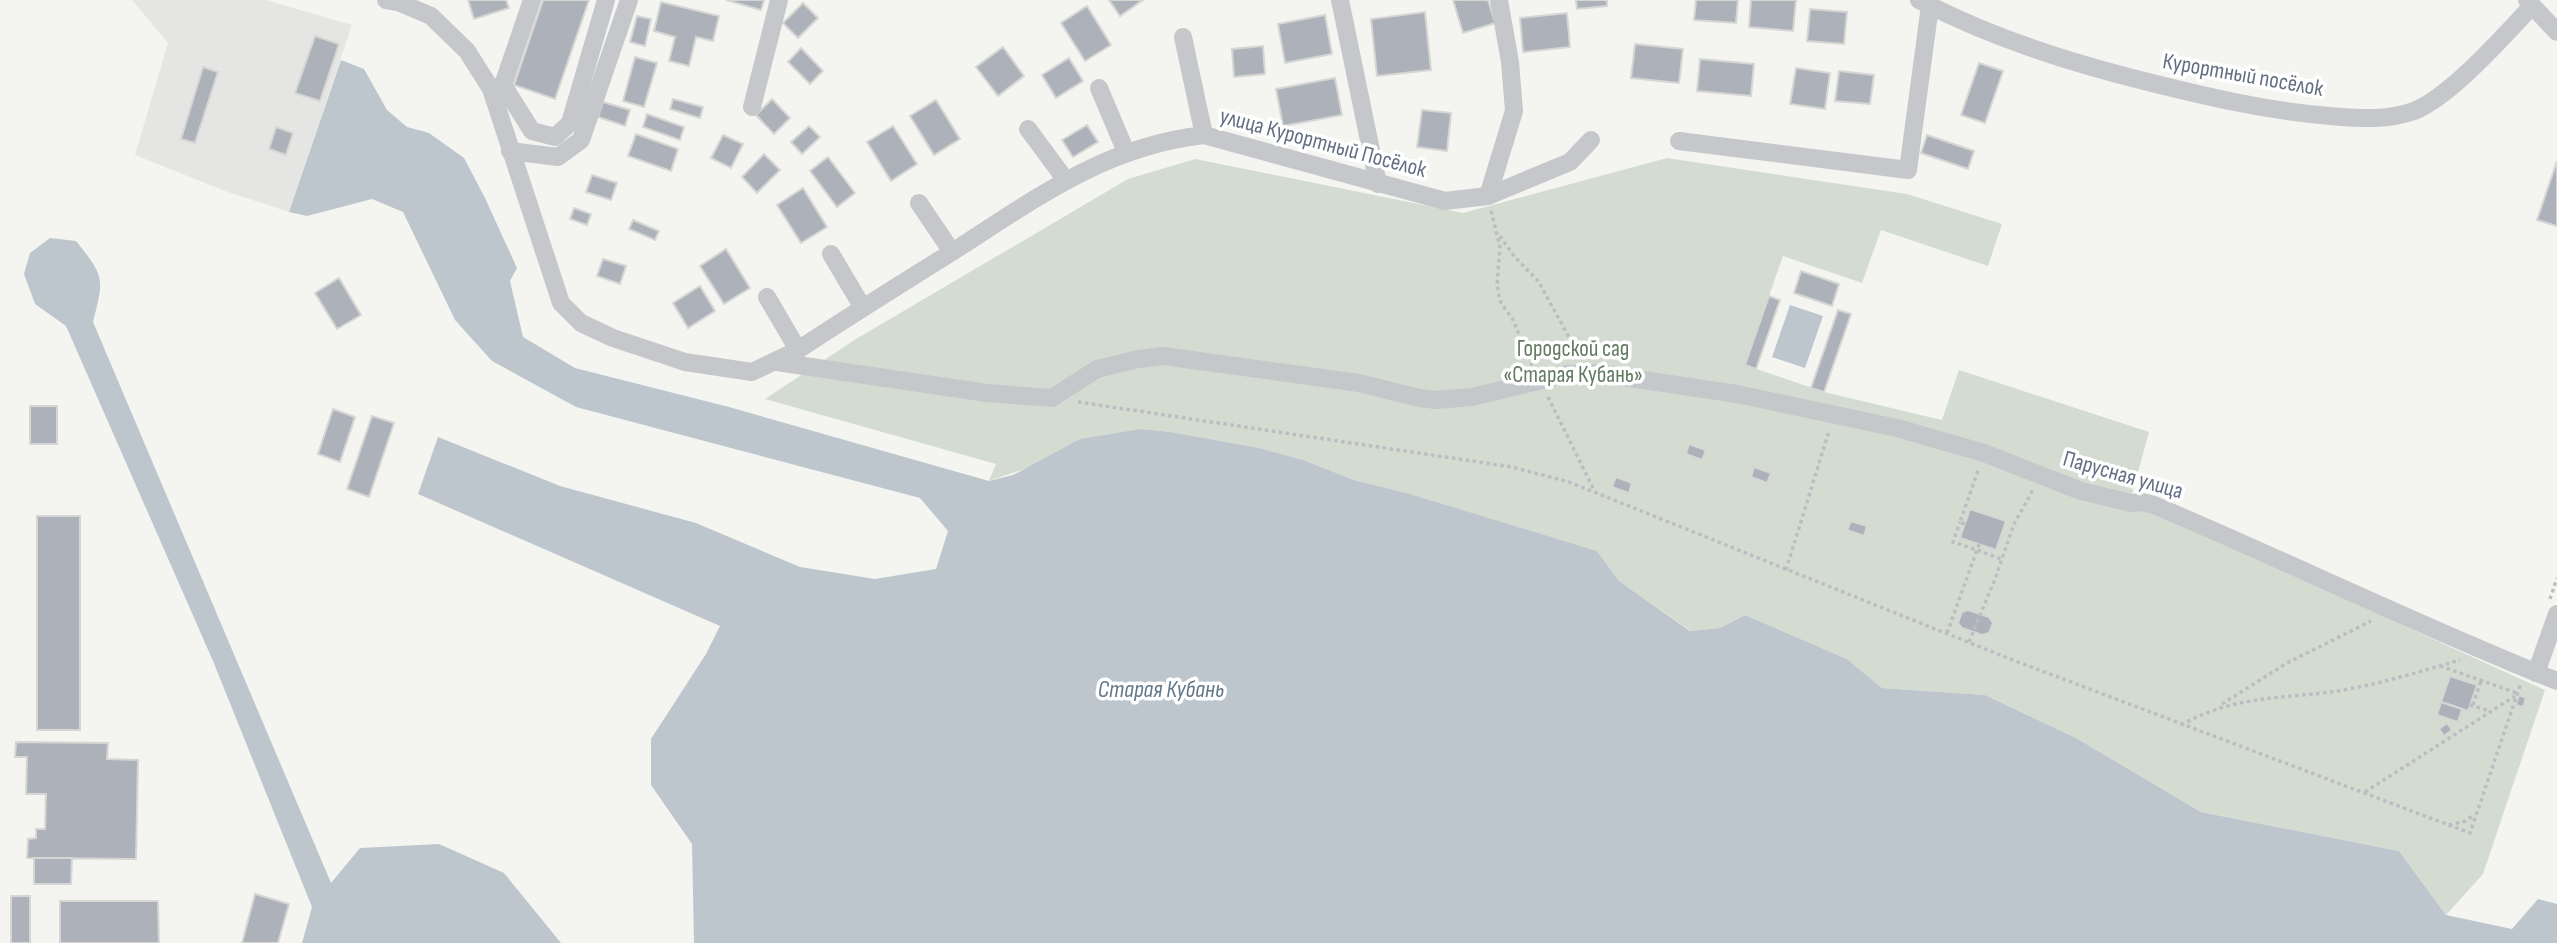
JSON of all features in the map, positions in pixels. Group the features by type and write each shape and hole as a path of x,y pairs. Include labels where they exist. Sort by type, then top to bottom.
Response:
{"street":[{"path":"386,0 398,2 431,16 467,51 531,131 555,137 570,123 606,0"},
{"path":"532,0 497,87 510,150 558,157 580,140 629,0"},
{"path":"752,107 779,0"},
{"path":"1340,0 1378,184"},
{"path":"1488,195 1514,111 1510,62 1499,0"},
{"path":"1679,141 1908,170 1924,3"},
{"name":"Курортный посёлок","path":"1924,3 2001,38 2076,64 2282,111 2378,119 2414,111 2437,98 2499,41 2529,3"},
{"path":"2529,3 2557,32"},
{"path":"1184,37 1204,135"},
{"path":"1099,88 1126,152"},
{"path":"1028,129 1065,179"},
{"name":"улица Курортный Посёлок","path":"510,150 561,303 581,323 612,338 685,362 752,373 798,350 1065,179 1126,152 1173,139 1204,135 1445,201 1488,195 1570,162 1591,140"},
{"path":"919,203 952,252"},
{"path":"831,254 863,308"},
{"path":"766,298 798,350"},
{"name":"Парусная улица","path":"1052,398 1087,375 1109,365 1163,356 1359,383 1436,400 1472,397 1567,374 1597,373 1737,394 1897,428 1984,453 2104,497 2154,505 2259,549 2391,611 2557,681"},
{"path":"777,362 987,393 1052,398"},
{"path":"2531,671 2557,614"}],"path":[{"path":"1488,195 1500,247 1497,285 1500,301 1513,320 1595,492"},
{"path":"1496,230 1514,256 1543,289 1589,374"},
{"path":"1052,398 1512,467 1595,492 1947,634 2470,833 2517,694 2531,671"},
{"path":"1786,570 1835,414"},
{"path":"1984,453 1962,523 1953,542 2001,559"},
{"path":"1969,642 1996,579 2014,524 2042,476"},
{"path":"1947,634 1979,544"},
{"path":"2181,725 2218,707 2296,658 2391,611"},
{"path":"2218,707 2261,697 2353,688 2488,652"},
{"path":"2439,666 2517,694"},
{"path":"2481,681 2471,705 2490,711"},
{"path":"2364,792 2517,694"},
{"path":"2448,825 2465,821 2476,814"}],"shaded area":[{"path":"132,0 266,0 352,25 289,212 225,191 135,155 168,43"}],"green space":[{"name":"Городской сад «Старая Кубань»","path":"1667,158 1907,194 2002,224 1988,266 1881,230 1862,283 1783,256 1745,365 1824,392 1942,420 1959,370 2149,432 2130,501 2545,690 2483,874 2446,915 2399,851 2201,812 2076,738 1985,695 1882,688 1847,659 1745,615 1720,628 1691,631 1619,581 1597,551 1357,481 1303,460 1258,448 1141,429 989,481 996,464 765,399 856,339 1128,179 1195,159 1463,213"}],"water":[{"name":"Старая Кубань","path":"341,60 364,69 387,110 407,127 429,133 464,158 517,268 510,281 523,337 575,368 729,407 989,481 1013,475 1080,439 1141,429 1259,448 1303,460 1357,481 1406,493 1597,551 1619,581 1690,631 1720,628 1745,615 1847,659 1882,688 1985,695 2076,738 2201,812 2399,851 2446,915 2512,929 2538,899 2557,904 2557,943 694,943 692,844 651,785 651,739 706,654 720,626 418,494 438,437 560,486 696,523 800,567 875,579 936,569 948,531 920,498 576,407 492,361 455,320 403,212 372,199 307,216 289,212"},
{"path":"50,238 76,241 97,271 100,287 93,322 331,883 360,848 439,844 504,873 561,943 302,943 312,907 213,661 66,326 35,304 24,274 30,253"},
{"path":"1790,305 1823,316 1805,368 1772,357"}],"building":[{"path":"468,0 506,0 509,8 474,19"},
{"path":"543,0 589,0 555,99 514,85"},
{"path":"726,0 764,0 761,10"},
{"path":"1109,0 1143,0 1120,16"},
{"path":"1453,0 1488,0 1495,23 1463,33"},
{"path":"1576,0 1607,0 1607,6 1577,9"},
{"path":"1696,0 1738,0 1736,23 1694,20"},
{"path":"1751,0 1796,0 1793,31 1749,27"},
{"path":"661,2 719,16 713,41 696,37 689,66 669,61 675,37 654,31"},
{"path":"803,3 818,18 798,38 783,23"},
{"path":"1087,6 1111,45 1085,61 1061,23"},
{"path":"1810,9 1847,12 1844,44 1807,41"},
{"path":"1425,12 1431,70 1377,76 1371,19"},
{"path":"1567,13 1570,47 1523,52 1520,18"},
{"path":"1325,15 1332,54 1285,63 1278,24"},
{"path":"637,16 651,19 645,46 630,42"},
{"path":"315,36 339,44 320,101 295,93"},
{"path":"1635,44 1683,49 1679,83 1631,78"},
{"path":"1263,46 1265,74 1234,77 1232,49"},
{"path":"1003,47 1024,76 998,96 976,67"},
{"path":"801,48 823,71 810,84 788,62"},
{"path":"635,57 657,63 644,107 623,101"},
{"path":"1069,58 1083,81 1056,98 1042,75"},
{"path":"1700,59 1754,64 1751,96 1697,91"},
{"path":"1979,63 2003,71 1985,123 1961,115"},
{"path":"203,67 218,72 195,143 181,139"},
{"path":"1796,68 1830,73 1825,109 1790,104"},
{"path":"1839,71 1874,75 1870,104 1835,101"},
{"path":"1335,78 1342,115 1283,126 1276,89"},
{"path":"673,99 703,107 700,118 670,109"},
{"path":"772,99 790,118 774,134 756,115"},
{"path":"936,100 960,139 934,155 910,116"},
{"path":"603,102 630,110 625,126 598,117"},
{"path":"1422,110 1451,113 1447,151 1417,147"},
{"path":"647,114 684,127 680,140 643,127"},
{"path":"1087,125 1098,142 1073,157 1062,140"},
{"path":"809,126 820,137 802,154 791,142"},
{"path":"893,126 917,164 891,181 867,142"},
{"path":"276,127 293,133 286,155 269,149"},
{"path":"636,134 678,149 671,171 628,156"},
{"path":"723,135 743,144 731,168 711,158"},
{"path":"1927,135 1974,151 1968,169 1921,153"},
{"path":"764,154 780,170 757,193 742,177"},
{"path":"828,157 855,193 837,207 810,171"},
{"path":"2557,161 2557,226 2537,220"},
{"path":"592,175 617,183 611,200 586,192"},
{"path":"803,188 827,227 801,243 777,205"},
{"path":"574,208 591,214 587,225 570,219"},
{"path":"633,220 659,231 655,240 629,229"},
{"path":"726,249 750,288 724,304 700,266"},
{"path":"603,259 626,266 620,284 597,276"},
{"path":"1801,271 1839,284 1832,306 1794,293"},
{"path":"339,278 361,315 337,329 315,293"},
{"path":"700,286 715,311 688,328 673,303"},
{"path":"1769,296 1780,300 1756,369 1745,365"},
{"path":"1838,310 1851,314 1824,392 1811,388"},
{"path":"30,406 57,406 57,444 30,444"},
{"path":"333,409 355,417 340,462 318,454"},
{"path":"372,416 394,423 369,497 347,489"},
{"path":"1689,444 1706,450 1702,460 1686,454"},
{"path":"1754,467 1771,473 1767,483 1751,477"},
{"path":"1616,477 1632,483 1629,493 1612,487"},
{"path":"1970,509 2006,521 1996,550 1960,538"},
{"path":"37,516 80,516 80,730 37,730"},
{"path":"1851,521 1867,526 1864,536 1847,530"},
{"path":"1968,610 1989,617 1993,623 1989,633 1982,635 1962,628 1958,623 1962,612"},
{"path":"2450,676 2477,685 2468,711 2441,702"},
{"path":"2519,695 2526,698 2523,707 2516,705"},
{"path":"2441,702 2462,709 2458,722 2437,715"},
{"path":"2447,723 2452,730 2444,736 2439,729"},
{"path":"16,742 108,743 107,759 138,760 136,859 27,858 28,839 36,838 36,829 45,829 46,794 26,794 27,757 15,757"},
{"path":"34,858 72,858 71,884 34,884"},
{"path":"255,894 289,904 278,943 242,943"},
{"path":"11,896 30,896 30,943 11,943"},
{"path":"60,901 158,901 159,943 60,943"}]}
